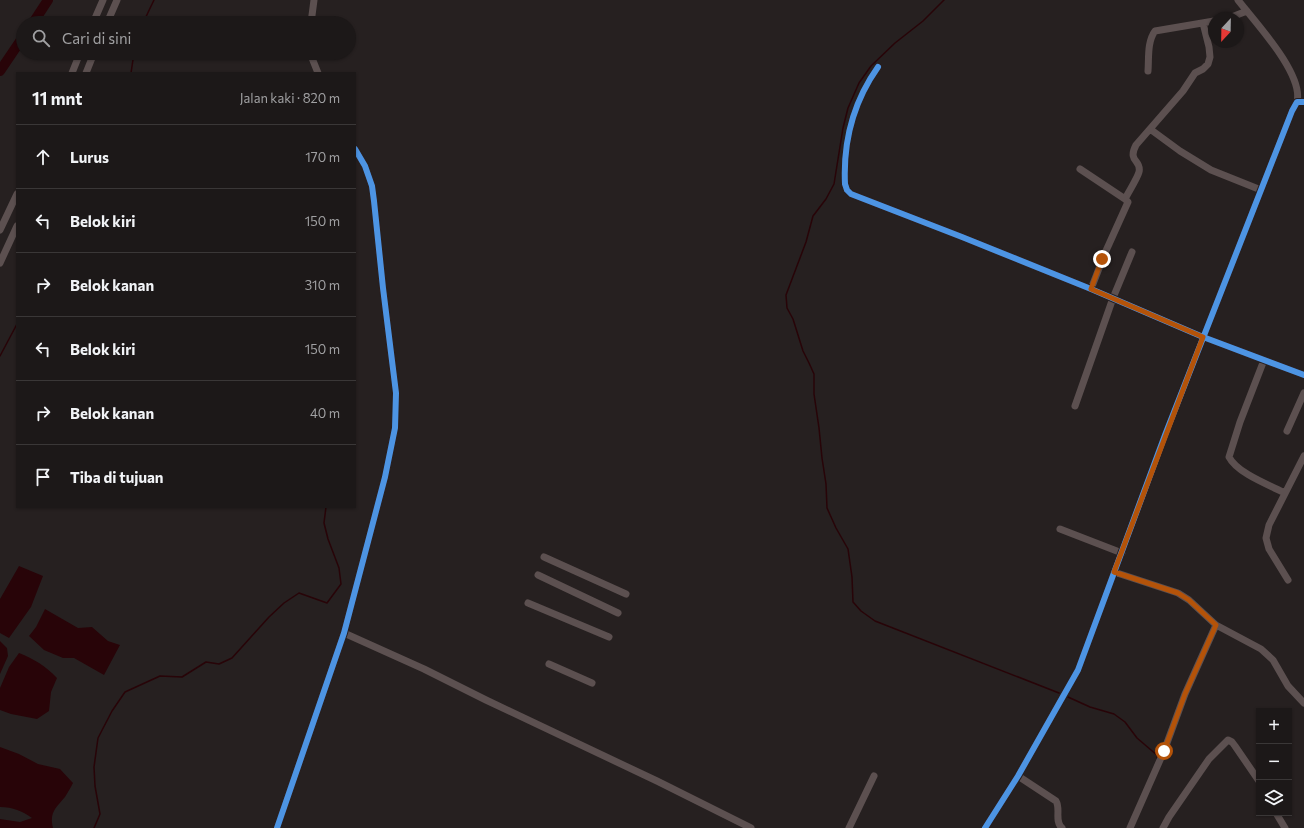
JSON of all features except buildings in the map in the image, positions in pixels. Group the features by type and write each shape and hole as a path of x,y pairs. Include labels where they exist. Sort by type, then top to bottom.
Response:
{"street":[{"path":"96,16 103,0"},
{"path":"110,16 117,0"},
{"path":"312,16 314,0"},
{"path":"985,828 1018,776 1078,670 1122,553 1138,505 1203,337 1261,190 1300,102 1297,84 1283,58 1238,0"},
{"path":"1148,71 1150,42 1155,31 1208,22"},
{"path":"1125,199 1138,172 1138,166 1132,153 1136,145 1183,91 1195,73 1203,69 1208,64 1210,57 1209,47 1203,23"},
{"path":"72,72 77,60"},
{"path":"86,72 91,60"},
{"path":"313,60 318,72"},
{"path":"878,67 863,91 849,132 845,180 846,187 854,196 962,237 1091,289 1203,337 1304,375"},
{"path":"1150,129 1180,151 1211,170 1261,190"},
{"path":"277,828 344,633 393,441 396,393 372,186 365,166 356,150"},
{"path":"1080,169 1128,202 1105,252 1091,289"},
{"path":"0,230 16,196"},
{"path":"0,264 16,228"},
{"path":"1075,406 1113,298 1132,252"},
{"path":"1264,360 1240,422 1229,457 1234,464 1242,470 1285,493"},
{"path":"1287,432 1304,393"},
{"path":"1288,580 1269,549 1266,538 1269,525 1304,456"},
{"path":"1060,529 1122,553"},
{"path":"544,557 626,594"},
{"path":"1114,572 1178,593 1189,600 1216,625 1266,653 1273,660 1288,686 1304,703"},
{"path":"538,575 618,613"},
{"path":"528,603 609,637"},
{"path":"1130,828 1164,751 1185,694 1216,625"},
{"path":"344,633 424,669 751,828"},
{"path":"549,664 592,683"},
{"path":"1163,828 1209,759 1228,740 1235,746 1258,780"},
{"path":"849,828 874,776"},
{"path":"1018,776 1056,801 1058,808 1058,822 1059,826 1062,828"},
{"path":"1276,828 1283,826 1278,816"}],"shaded area":[{"path":"19,566 43,576 31,607 9,638 0,633 0,599"},
{"path":"45,609 78,628 92,627 108,641 120,645 104,675 74,658 63,658 44,650 29,636 36,627"},
{"path":"0,641 7,648 8,656 0,674"},
{"path":"19,653 40,663 57,678 51,692 49,711 37,719 11,714 0,710 0,688 9,667"},
{"path":"0,747 19,754 38,764 60,769 73,783 65,797 54,811 52,818 53,828 0,828 0,819 20,822 32,818 17,810 0,807"}],"waterway":[{"path":"38,16 48,0"},
{"path":"146,16 154,0"},
{"path":"944,0 923,21 895,43 871,66 859,83 848,108 843,128 834,184 826,199 813,216 806,242 786,295 787,308 793,319 803,351 814,374 814,394 826,484 827,508 848,549 852,577 853,602 861,611 875,621 1059,693"},
{"path":"0,71 16,47"},
{"path":"131,72 133,60"},
{"path":"0,356 16,326"},
{"path":"94,828 100,814 95,786 94,767 98,738 112,711 125,692 160,676 182,677 206,662 219,664 232,658 269,617 284,603 299,593 327,603 341,584 339,568 328,539 324,523 326,508"},
{"path":"1068,697 1090,707 1114,714 1125,722 1137,738 1158,756 1157,758"}],"cycle path":[{"path":"878,67 862,94 856,108 848,137 845,184 847,190 851,194 1091,289 1203,337 1304,375"},
{"path":"985,828 1018,776 1078,670 1165,435 1292,111 1297,102 1304,102"},
{"path":"277,828 344,633 385,477 395,428 396,393 372,186 365,166 356,151"}],"route":[{"path":"1102,259 1091,289 1203,337 1114,572 1178,593 1189,600 1216,625 1185,694 1164,751"}]}
